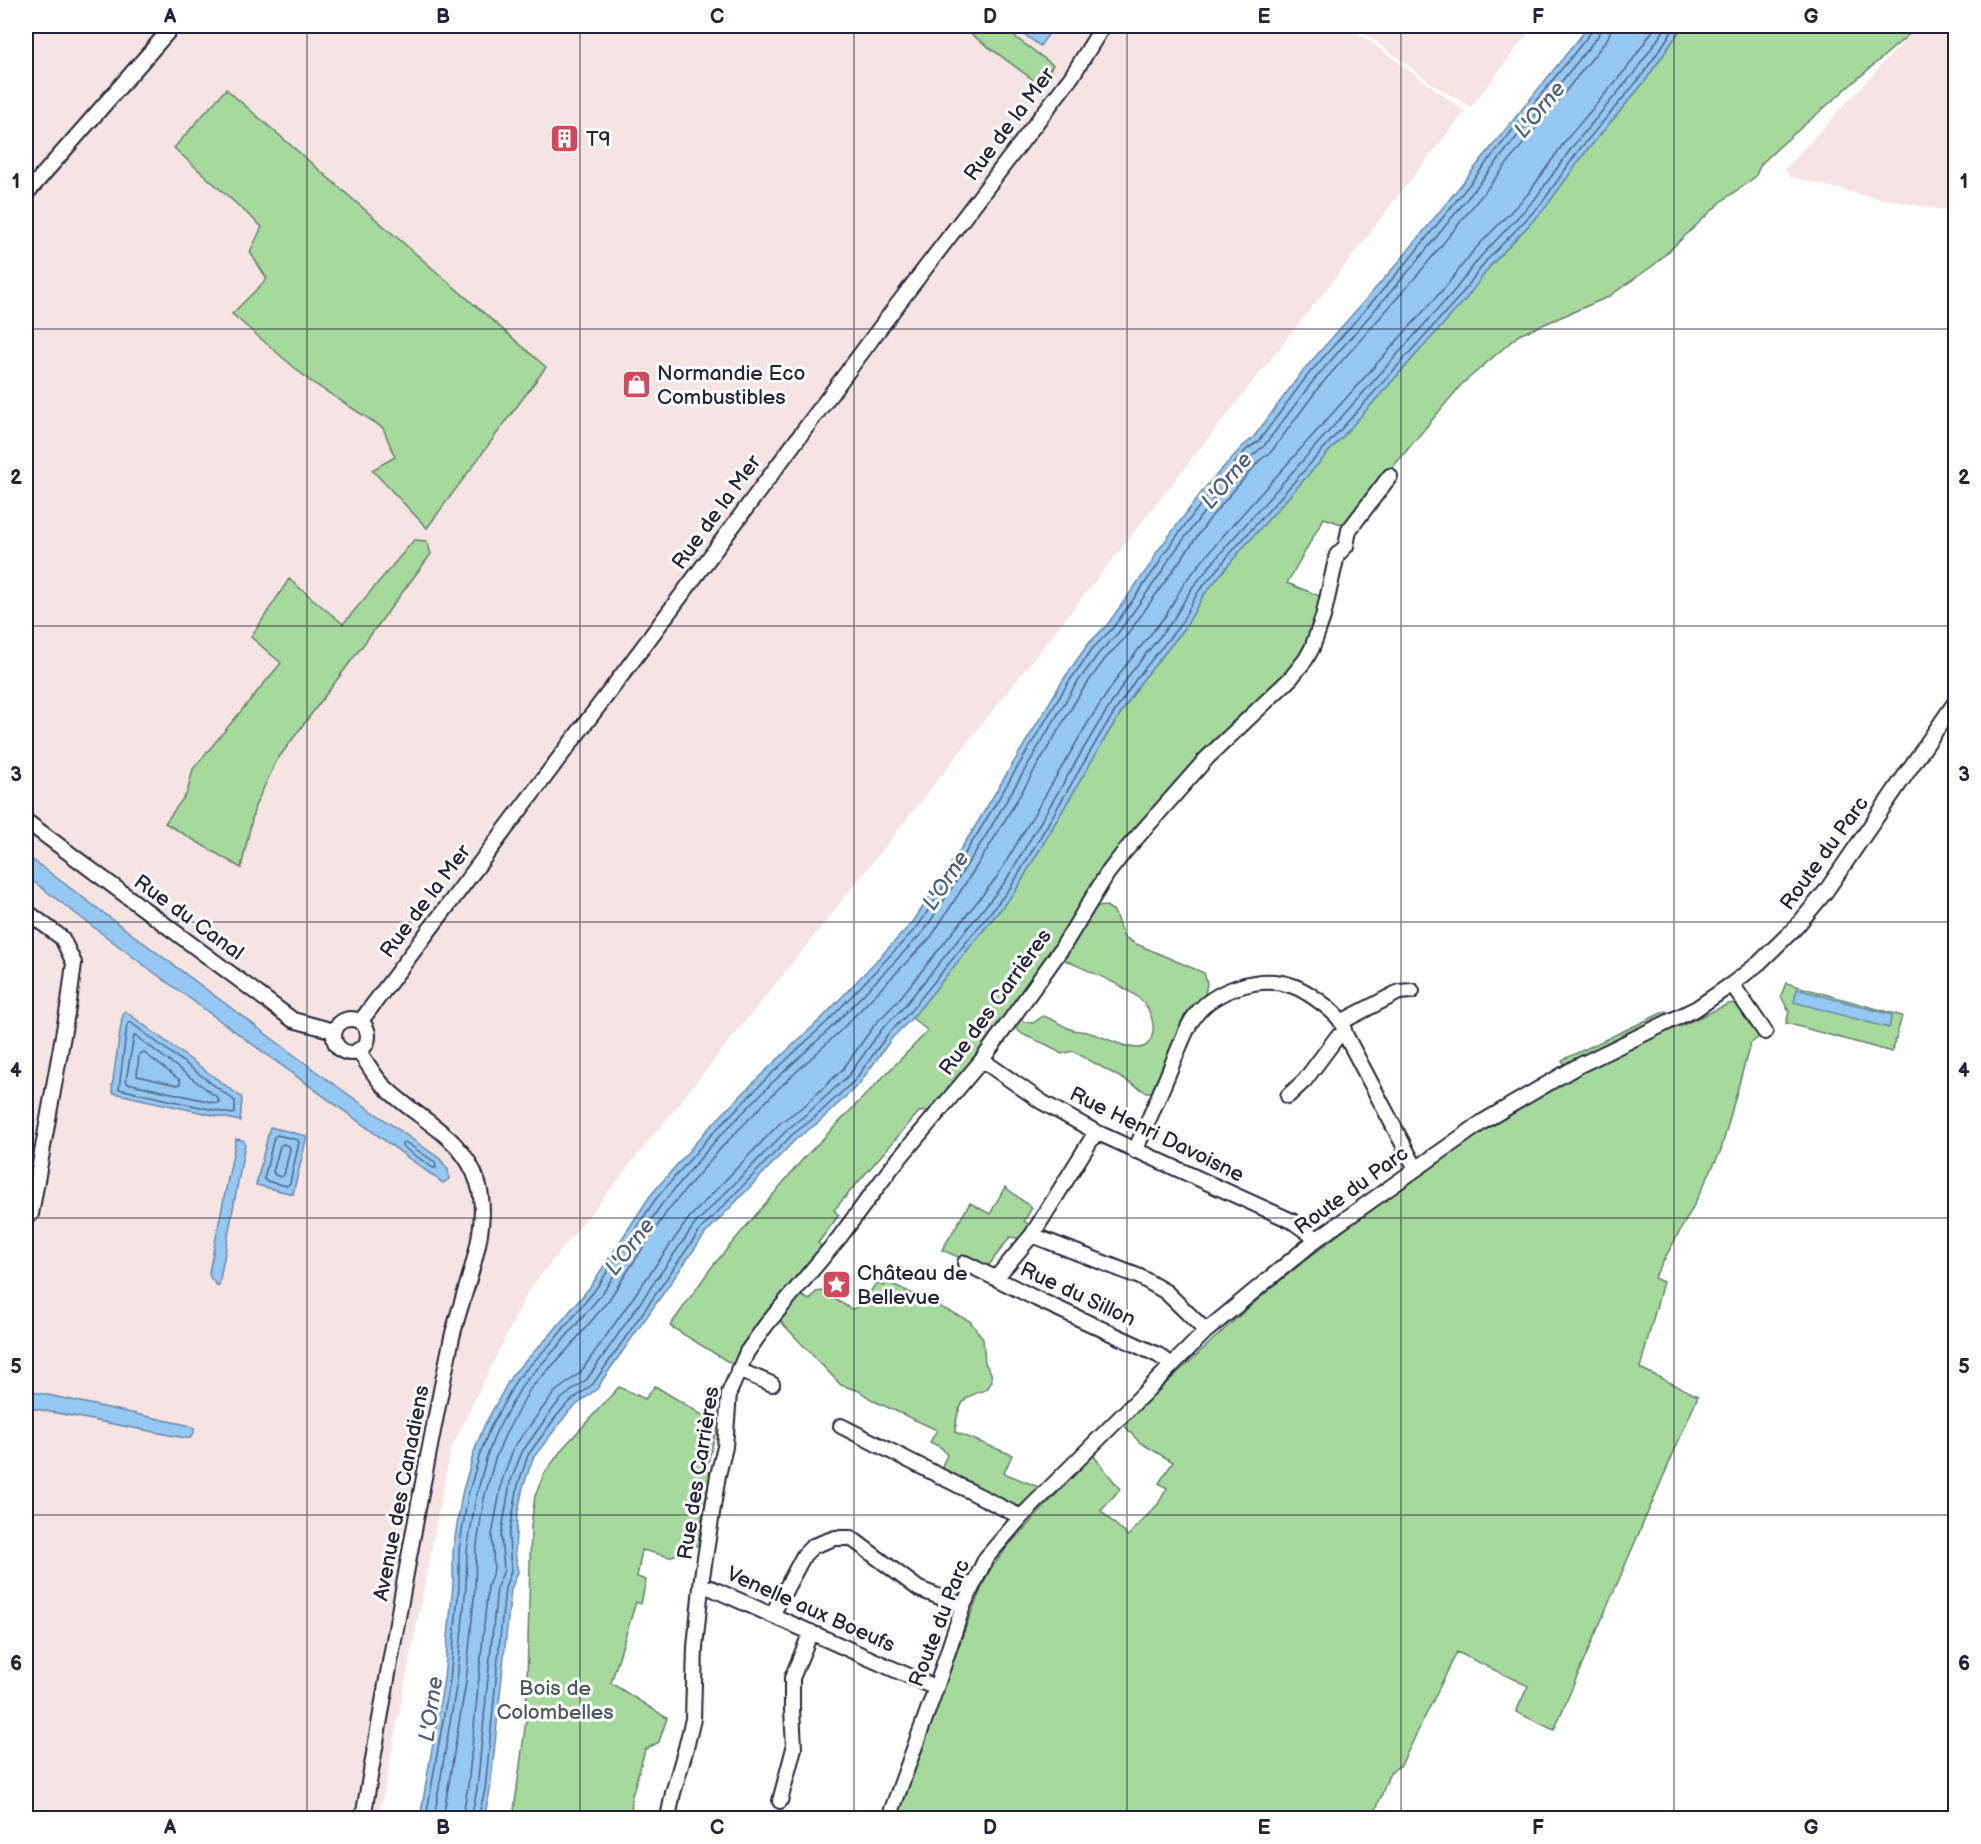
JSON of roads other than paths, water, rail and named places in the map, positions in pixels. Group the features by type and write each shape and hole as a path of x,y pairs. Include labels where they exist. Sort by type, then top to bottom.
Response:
{"street":[{"path":"26,194 173,26"},
{"name":"Rue de la Mer","path":"360,1022 888,317 1072,76 1103,26"},
{"name":"Rue des Carrières","path":"668,1818 693,1719 695,1647 701,1586 718,1475 725,1447 729,1394 747,1352 766,1325 839,1238 892,1167 982,1060 1062,948 1107,874 1125,851 1207,758 1291,678 1306,659 1323,617 1337,555 1346,546 1349,530 1390,476"},
{"name":"Route du Parc","path":"889,1818 963,1606 986,1558 1021,1517 1206,1330 1317,1239 1484,1121 1576,1067 1697,1008 1732,984 1796,927 1826,891 1956,701"},
{"name":"Rue du Canal","path":"26,821 293,1020 334,1031"},
{"path":"26,911 62,938 74,963 31,1214"},
{"path":"1135,1151 1192,1019 1217,997 1234,988 1268,980 1282,981 1299,988 1312,997 1343,1028 1417,1168"},
{"path":"1732,984 1765,1032"},
{"path":"1288,1096 1305,1080 1343,1028 1399,992 1412,991"},
{"path":"355,1019 360,1022 367,1031 366,1042 353,1052 342,1050 335,1042 334,1031 340,1022 345,1020 355,1019"},
{"name":"Avenue des Canadiens","path":"358,1050 381,1083 455,1144 466,1158 476,1178 482,1203 481,1230 452,1339 363,1818"},
{"name":"Rue Henri Davoisne","path":"982,1060 1042,1102 1096,1132 1292,1221 1317,1239"},
{"path":"996,1278 1032,1235 1096,1132"},
{"path":"1032,1235 1140,1277 1166,1292 1206,1330"},
{"name":"Rue du Sillon","path":"965,1263 1036,1299 1158,1355 1172,1365"},
{"path":"738,1370 772,1384"},
{"path":"842,1426 1021,1517"},
{"path":"772,1615 804,1555 813,1546 835,1538 851,1538 919,1589 963,1606"},
{"name":"Venelle aux Boeufs","path":"701,1586 711,1588 936,1688"},
{"path":"780,1801 794,1748 792,1678 811,1632"}],"water":[{"path":"1015,26 1041,26 1050,32 1040,46"},
{"name":"L'Orne","path":"1589,26 1683,26 1645,81 1584,154 1545,208 1491,265 1465,300 1239,552 1203,596 1185,628 1141,682 1108,733 1016,890 912,1018 892,1038 859,1084 818,1123 797,1138 705,1234 598,1388 570,1410 533,1458 523,1487 517,1516 515,1552 518,1572 511,1589 490,1791 484,1818 420,1818 444,1679 453,1585 453,1550 462,1494 484,1426 512,1375 550,1335 590,1287 650,1196 705,1132 823,1017 913,922 973,830 1063,680 1088,644 1107,625 1153,561 1156,553 1208,484 1253,438 1302,372 1403,257"},
{"path":"26,855 325,1078 439,1158 448,1169 449,1179 443,1183 145,966 26,876"},
{"path":"1797,989 1892,1015 1889,1028 1794,1002"},
{"path":"125,1011 241,1097 240,1121 113,1093 122,1018"},
{"path":"270,1127 307,1136 293,1194 256,1185"},
{"path":"236,1139 243,1140 245,1144 217,1286 209,1272"},
{"path":"34,1392 187,1425 194,1428 194,1433 190,1438 185,1438 31,1408 30,1397"}],"place":[{"name":"T9","path":"565,139"},
{"name":"Normandie Eco Combustibles","path":"636,385"},
{"name":"Château de Bellevue","path":"836,1285"}],"park label":[{"name":"Bois de Colombelles","path":"555,1700"}]}
